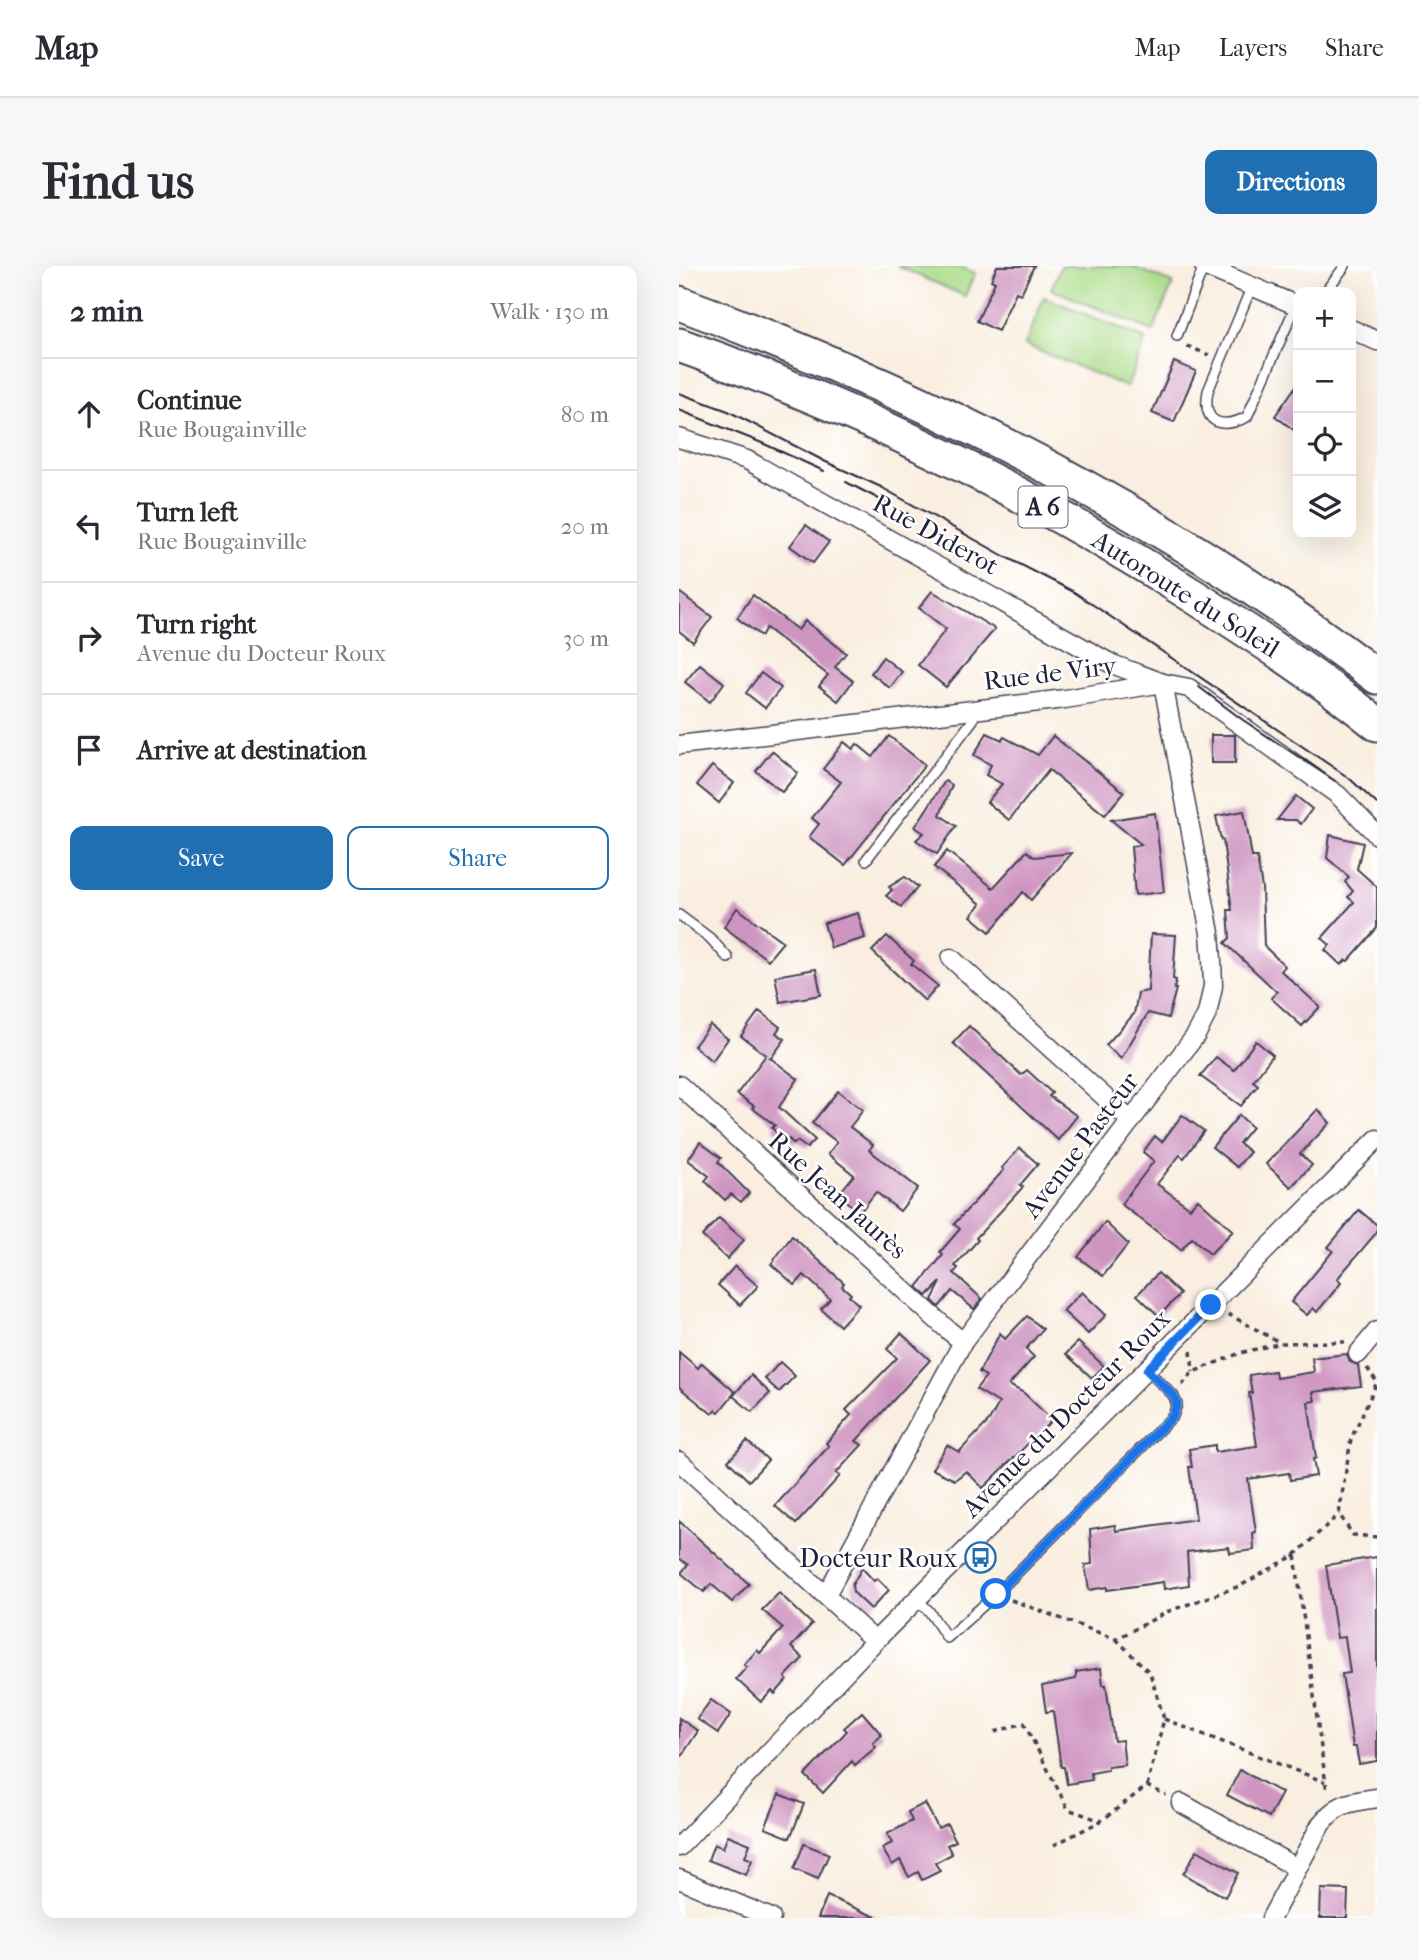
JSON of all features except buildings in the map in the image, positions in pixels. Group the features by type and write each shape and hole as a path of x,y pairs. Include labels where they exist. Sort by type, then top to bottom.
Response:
{"highway":[{"name":"Autoroute du Soleil","path":"679,303 834,363 1004,442 1182,543 1324,636 1377,677"},
{"name":"Autoroute du Soleil","path":"679,345 824,400 975,471 1061,516 1224,615 1377,724"}],"street":[{"path":"1204,266 1293,303"},
{"path":"1356,331 1377,341"},
{"name":"Rue Diderot","path":"679,438 747,460 1112,664 1163,684"},
{"name":"Rue de Viry","path":"679,744 1065,699 1163,684 1189,688 1338,795 1377,835"},
{"name":"Avenue Pasteur","path":"826,1595 963,1342 1196,1035 1207,1014 1213,986 1210,933 1163,684"},
{"path":"951,958 1131,1121"},
{"name":"Rue Jean Jaurès","path":"679,1086 963,1342"},
{"name":"Avenue du Docteur Roux","path":"679,1847 875,1641 1377,1139"},
{"path":"679,1461 875,1641"},
{"path":"1271,1918 1329,1812 1342,1804 1377,1798"},
{"path":"1181,1803 1297,1868"},
{"path":"679,1879 771,1918"}],"lane":[{"path":"1177,336 1204,266"},
{"path":"1329,287 1345,266"},
{"path":"1252,286 1207,391 1205,406 1209,416 1220,424 1233,423 1247,416 1293,314"},
{"path":"866,860 974,720 973,709"},
{"path":"679,915 710,938 728,958"},
{"path":"917,1599 929,1611 947,1638 996,1594 1173,1416 1177,1404 1173,1395 1147,1370"}],"path":[{"path":"1177,336 1185,345 1221,360"},
{"path":"1228,1314 1281,1343"},
{"path":"1116,1639 1170,1611 1240,1586 1295,1555 1339,1514 1351,1439 1377,1382 1368,1342 1281,1343 1240,1353 1193,1373 1173,1395"},
{"path":"1191,1351 1193,1373"},
{"path":"1339,1514 1353,1535 1377,1537"},
{"path":"1295,1555 1329,1812"},
{"path":"996,1594 1116,1639 1150,1673 1164,1718 1147,1786 1101,1821 1054,1845"},
{"path":"1164,1718 1326,1782"},
{"path":"995,1732 1024,1723 1068,1809 1101,1821"},
{"path":"1147,1786 1181,1803"}],"green space":[{"path":"897,266 958,266 975,273 965,296"},
{"path":"1061,266 1131,266 1173,283 1153,331 1051,289"},
{"path":"1044,297 1146,339 1127,387 1025,345"}],"tram line":[{"path":"679,393 728,411 881,487 1074,592 1349,778 1377,804"},
{"path":"679,410 824,471"},
{"path":"846,482 908,514"},
{"path":"1199,687 1243,720 1335,781"}],"place":[{"name":"Docteur Roux","path":"980,1558"}],"route":[{"path":"996,1594 1173,1416 1177,1404 1173,1395 1147,1370 1211,1305"}]}
